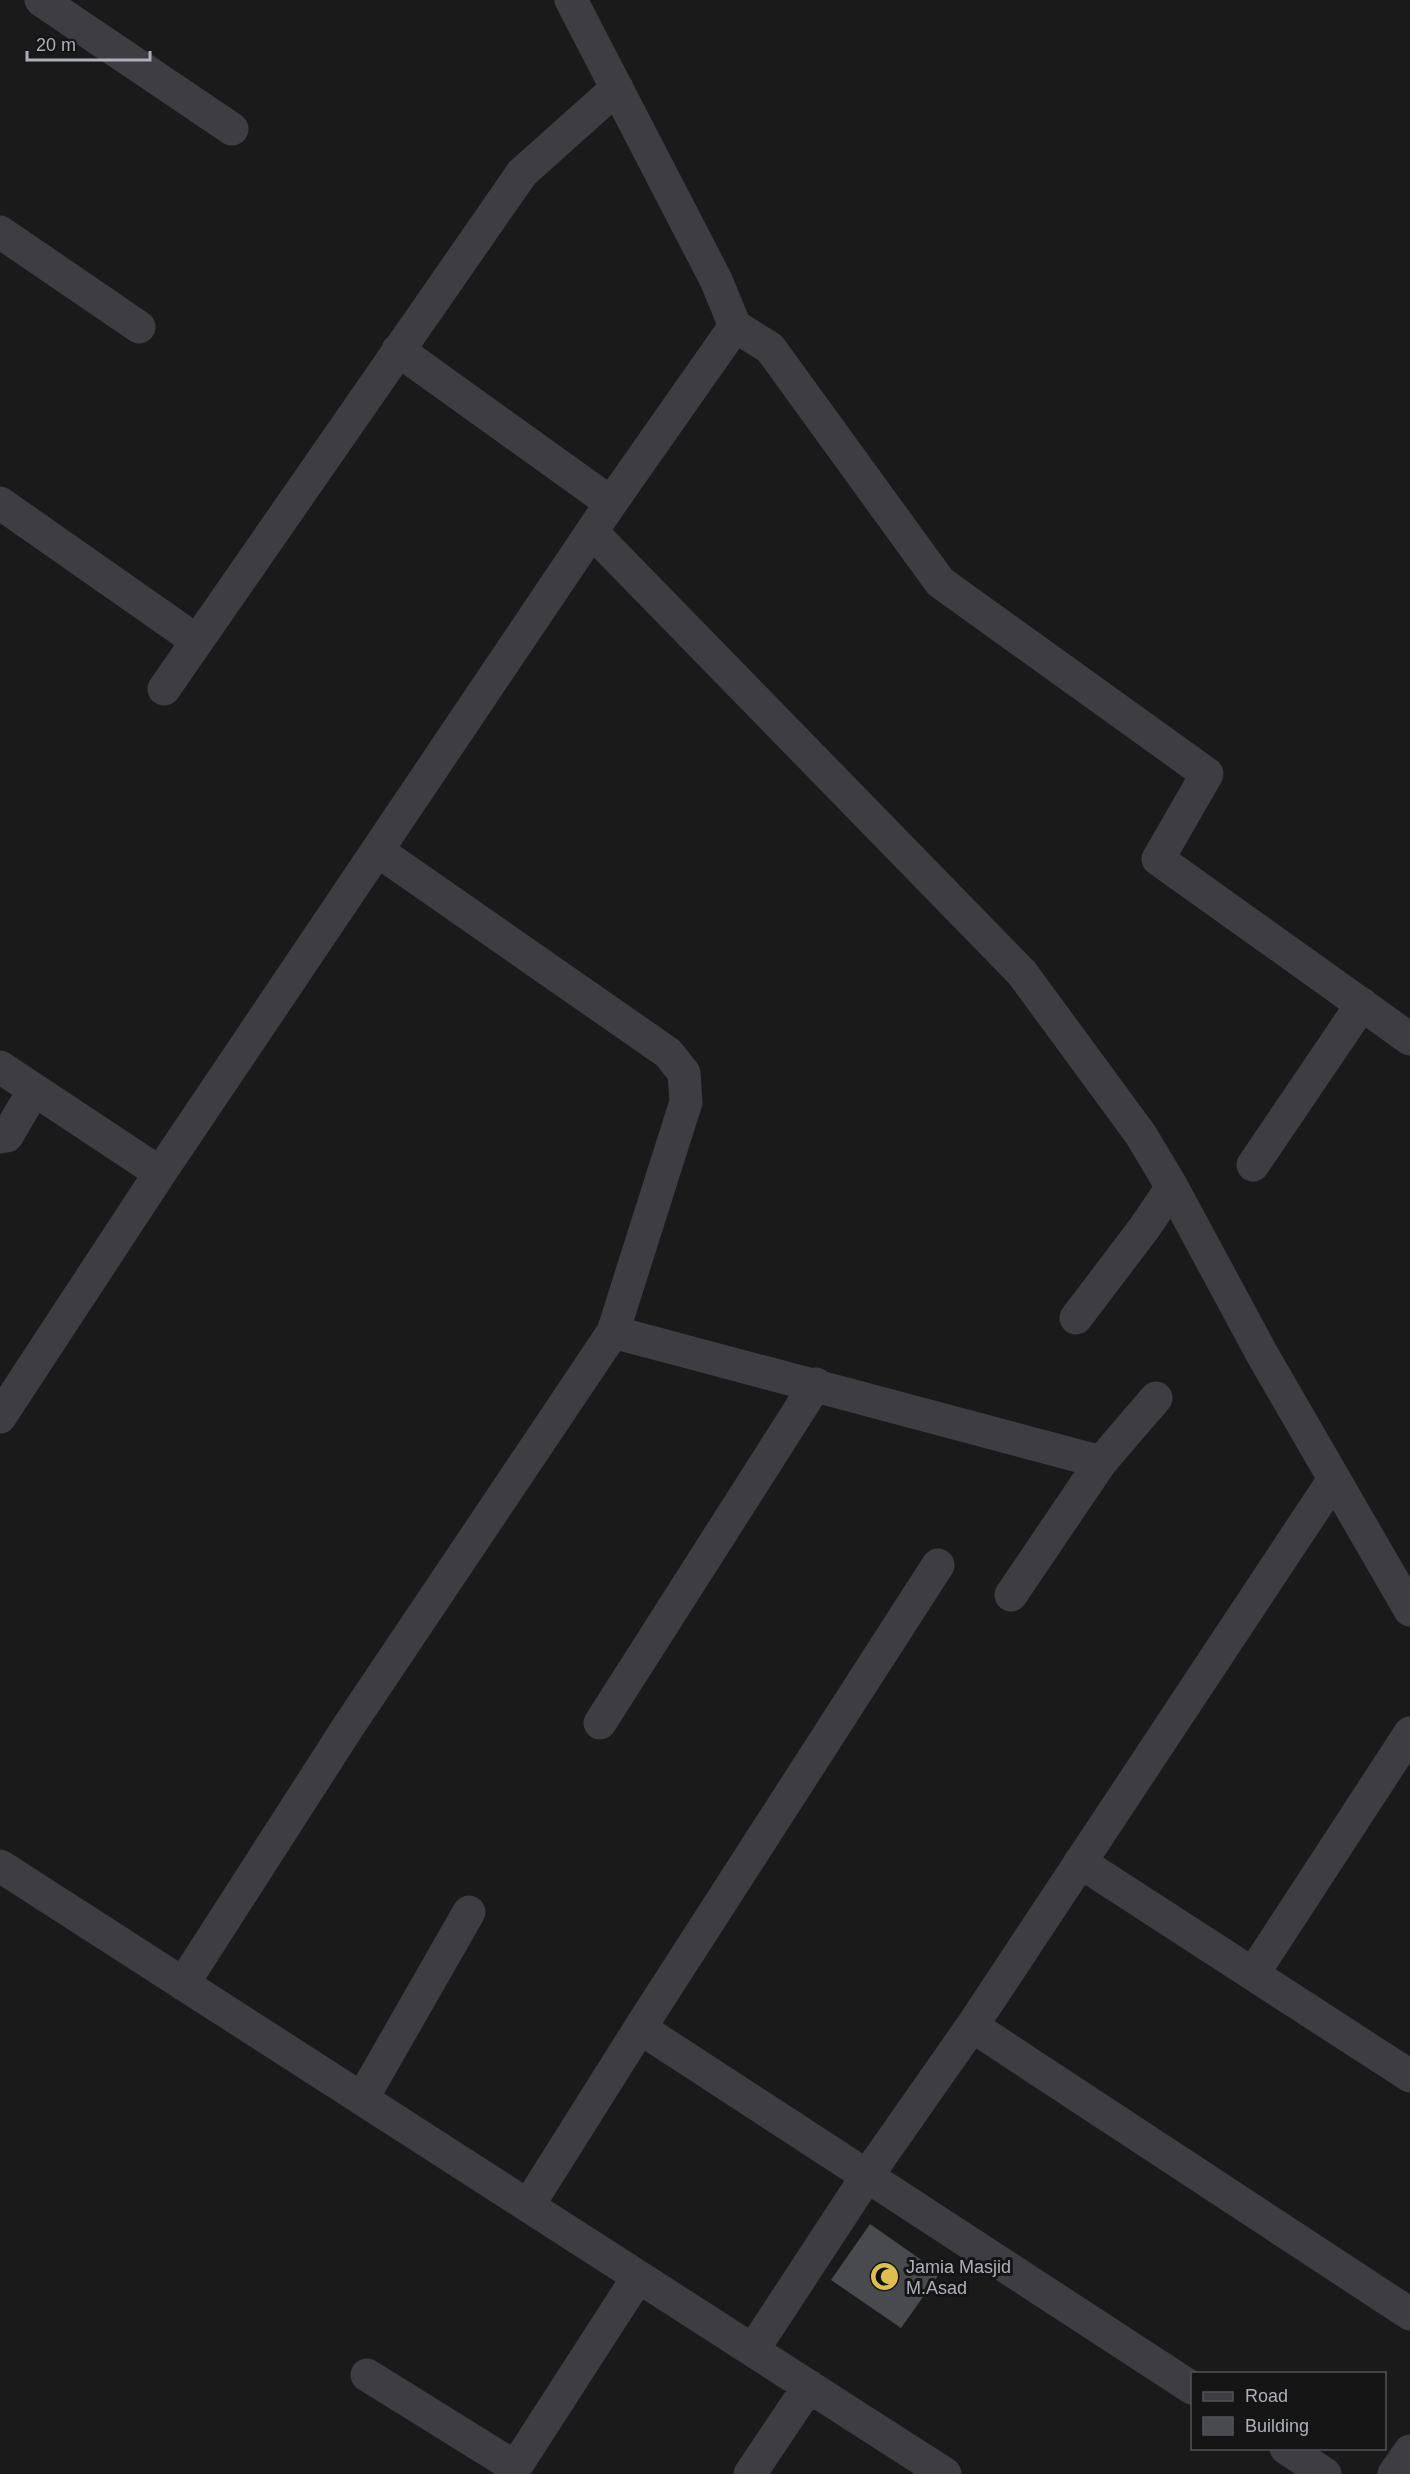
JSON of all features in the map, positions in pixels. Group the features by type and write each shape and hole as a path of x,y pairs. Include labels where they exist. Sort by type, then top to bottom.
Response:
{"street":[{"path":"41,0 232,129"},
{"path":"571,0 716,280 735,326 770,348 940,582 1207,774 1158,859 1410,1039"},
{"path":"164,689 522,173 617,88"},
{"path":"0,232 139,327"},
{"path":"0,1417 160,1173 593,533 611,503 735,326"},
{"path":"398,350 611,503"},
{"path":"0,503 197,641"},
{"path":"593,533 1022,974 1141,1136 1172,1187 1262,1354 1410,1610"},
{"path":"183,1984 348,1727 613,1332 686,1102 684,1073 668,1053 378,851"},
{"path":"1253,1164 1362,1004"},
{"path":"0,1067 160,1173"},
{"path":"0,1137 7,1136 34,1090"},
{"path":"1076,1317 1145,1227 1172,1187"},
{"path":"613,1332 816,1384 1101,1462"},
{"path":"600,1723 816,1384"},
{"path":"1011,1595 1101,1462 1156,1398"},
{"path":"753,2350 867,2176 972,2026 1334,1479"},
{"path":"528,2206 939,1565"},
{"path":"1252,1974 1410,1733"},
{"path":"1080,1862 1410,2076"},
{"path":"0,1866 945,2474"},
{"path":"362,2099 470,1912"},
{"path":"972,2026 1410,2314"},
{"path":"640,2028 1191,2387"},
{"path":"367,2375 513,2470 639,2277"},
{"path":"750,2474 809,2386"},
{"path":"1289,2450 1325,2474"},
{"path":"1394,2474 1410,2451"}],"building":[{"name":"Jamia Masjid M.Asad","path":"870,2224 940,2273 901,2328 831,2280"}],"place":[{"name":"Jamia Masjid M.Asad","path":"885,2277"}]}
